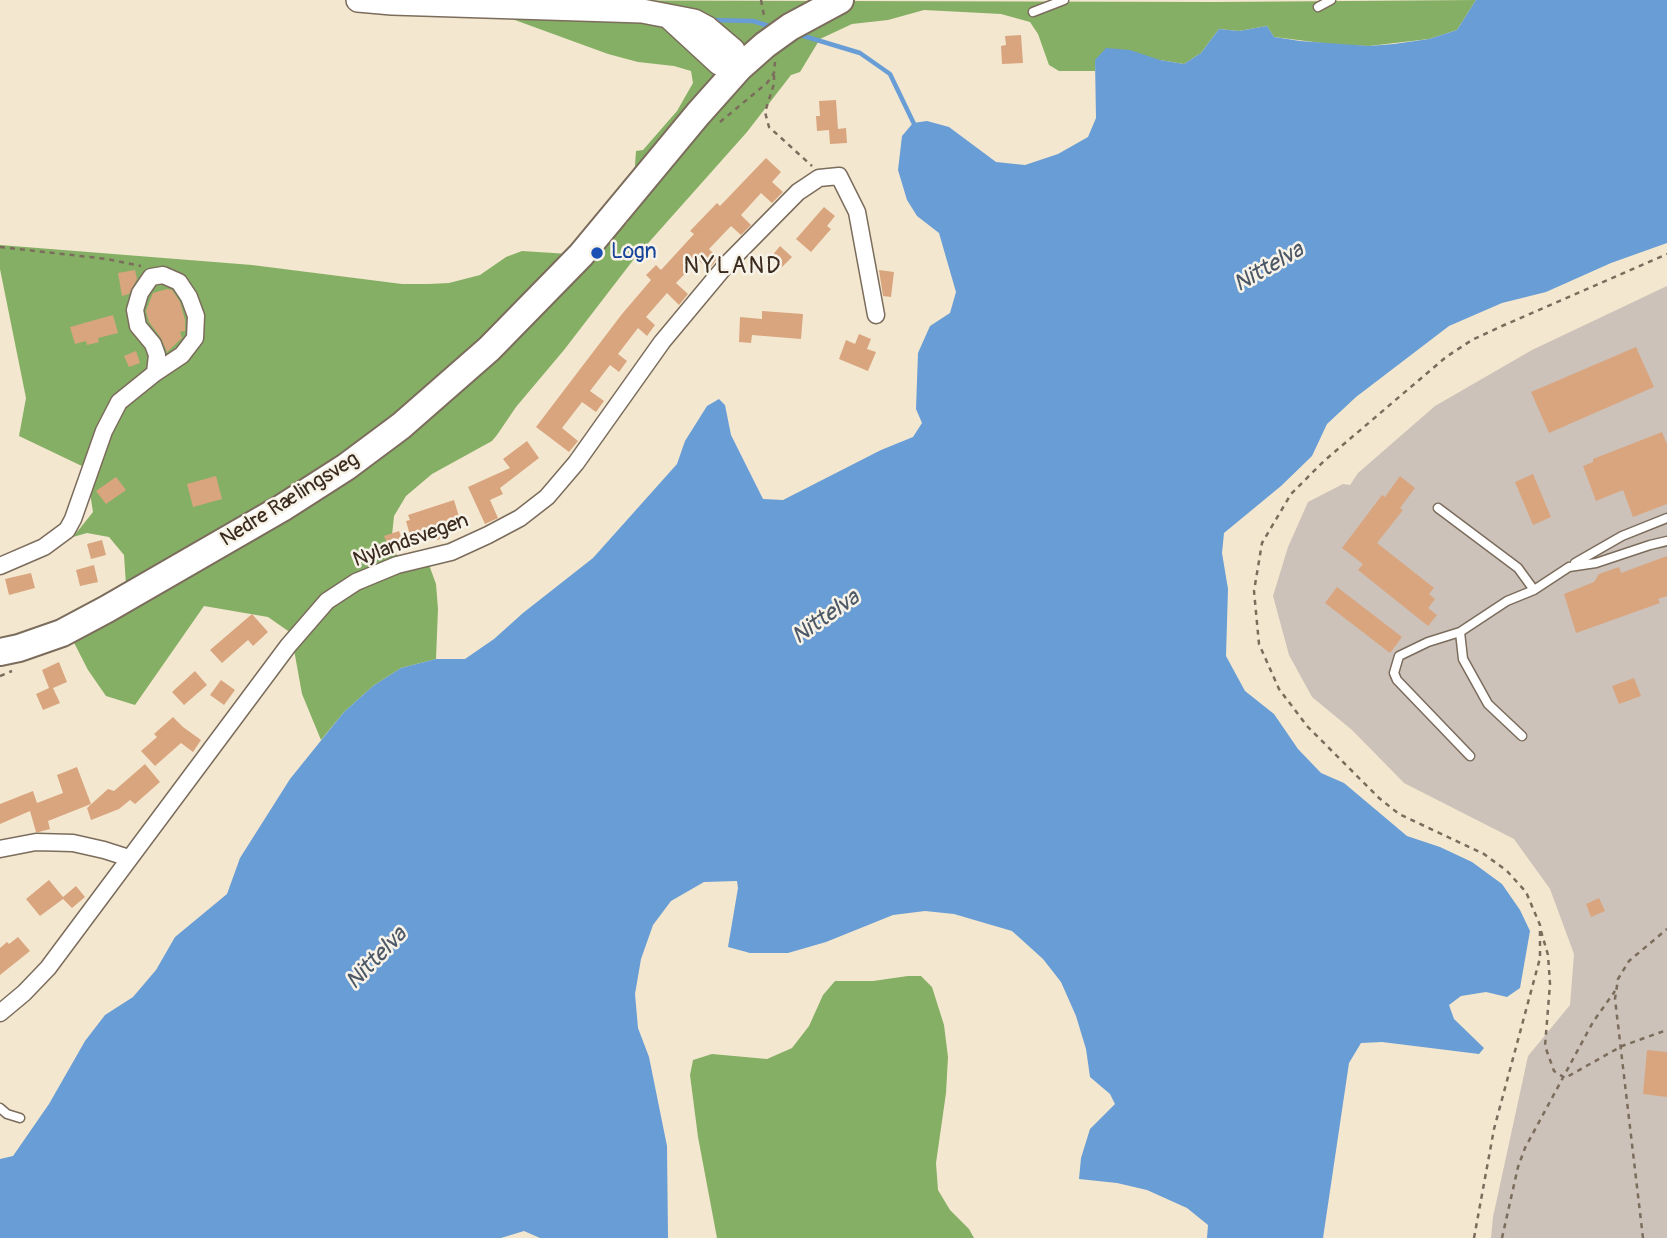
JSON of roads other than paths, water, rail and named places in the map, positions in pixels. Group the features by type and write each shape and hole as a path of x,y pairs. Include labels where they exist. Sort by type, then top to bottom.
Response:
{"main road":[{"path":"358,0 392,4 628,9 694,21 721,38 730,60"},
{"name":"Nedre Rælingsveg","path":"0,652 62,633 107,609 246,529 346,467 424,408 467,370 543,291 572,247 635,163 730,60 771,21 804,4 825,0"},
{"name":"Nedre Rælingsveg","path":"730,60 840,0"}],"street":[{"name":"Nylandsvegen","path":"0,1013 48,968 294,638 327,601 356,582 397,565 451,552 475,541 520,518 547,497 576,463 662,342 727,264 797,192 819,178 839,176 857,212 876,315"},
{"path":"0,566 44,547 67,530 104,431 119,402 182,355 195,338 196,316 189,297 179,282 163,275 151,277 140,293 135,310 138,326 153,344 157,355 155,373"},
{"path":"0,849 36,842 73,843 129,858"}],"lane":[{"path":"1033,12 1064,0"},
{"path":"1318,7 1331,0"},
{"path":"1438,508 1518,568 1534,590"},
{"path":"1470,756 1397,680 1394,673 1399,656 1411,648 1460,632 1507,601 1534,590 1622,536 1667,518"},
{"path":"1570,566 1596,563 1667,541"},
{"path":"1460,632 1463,659 1488,704 1522,736"},
{"path":"0,1108 7,1114 20,1118"}],"water":[{"name":"Nittelva","path":"1476,0 1667,0 1667,243 1611,263 1546,292 1502,303 1449,326 1356,397 1327,424 1312,456 1281,486 1224,533 1222,553 1228,589 1226,656 1245,691 1274,714 1298,749 1321,773 1344,783 1407,836 1472,862 1502,884 1520,910 1530,931 1520,988 1507,997 1486,992 1461,996 1449,1005 1454,1019 1484,1048 1479,1054 1382,1042 1361,1043 1349,1063 1323,1238 1207,1238 1208,1225 1187,1208 1147,1190 1117,1183 1079,1179 1081,1158 1090,1129 1115,1104 1110,1094 1090,1077 1086,1049 1076,1016 1061,982 1043,959 1012,931 954,914 925,911 893,915 826,942 788,953 750,953 728,947 737,881 704,882 671,901 653,925 641,959 635,994 638,1028 649,1057 667,1146 668,1238 540,1238 524,1231 501,1238 0,1238 0,1159 13,1156 49,1104 85,1041 105,1015 133,997 156,970 175,937 227,894 240,858 290,779 344,712 373,686 401,668 436,659 465,659 494,639 593,558 677,464 685,441 707,406 719,399 725,405 731,435 763,499 783,500 881,450 913,437 922,423 916,409 918,353 930,326 950,313 956,292 939,233 917,216 907,200 898,170 902,136 913,123 927,121 949,127 996,162 1025,165 1058,154 1088,137 1096,118 1095,60 1106,48 1130,50 1160,60 1184,64 1201,53 1219,29 1239,31 1267,26 1274,37 1300,41 1369,46 1394,44 1429,39 1457,30"}],"waterway":[{"path":"711,20 753,21 775,28"},
{"path":"797,34 860,53 890,74 916,128"}],"place":[{"name":"Logn","path":"597,253"}],"district":[{"name":"NYLAND","path":"733,267"}]}
